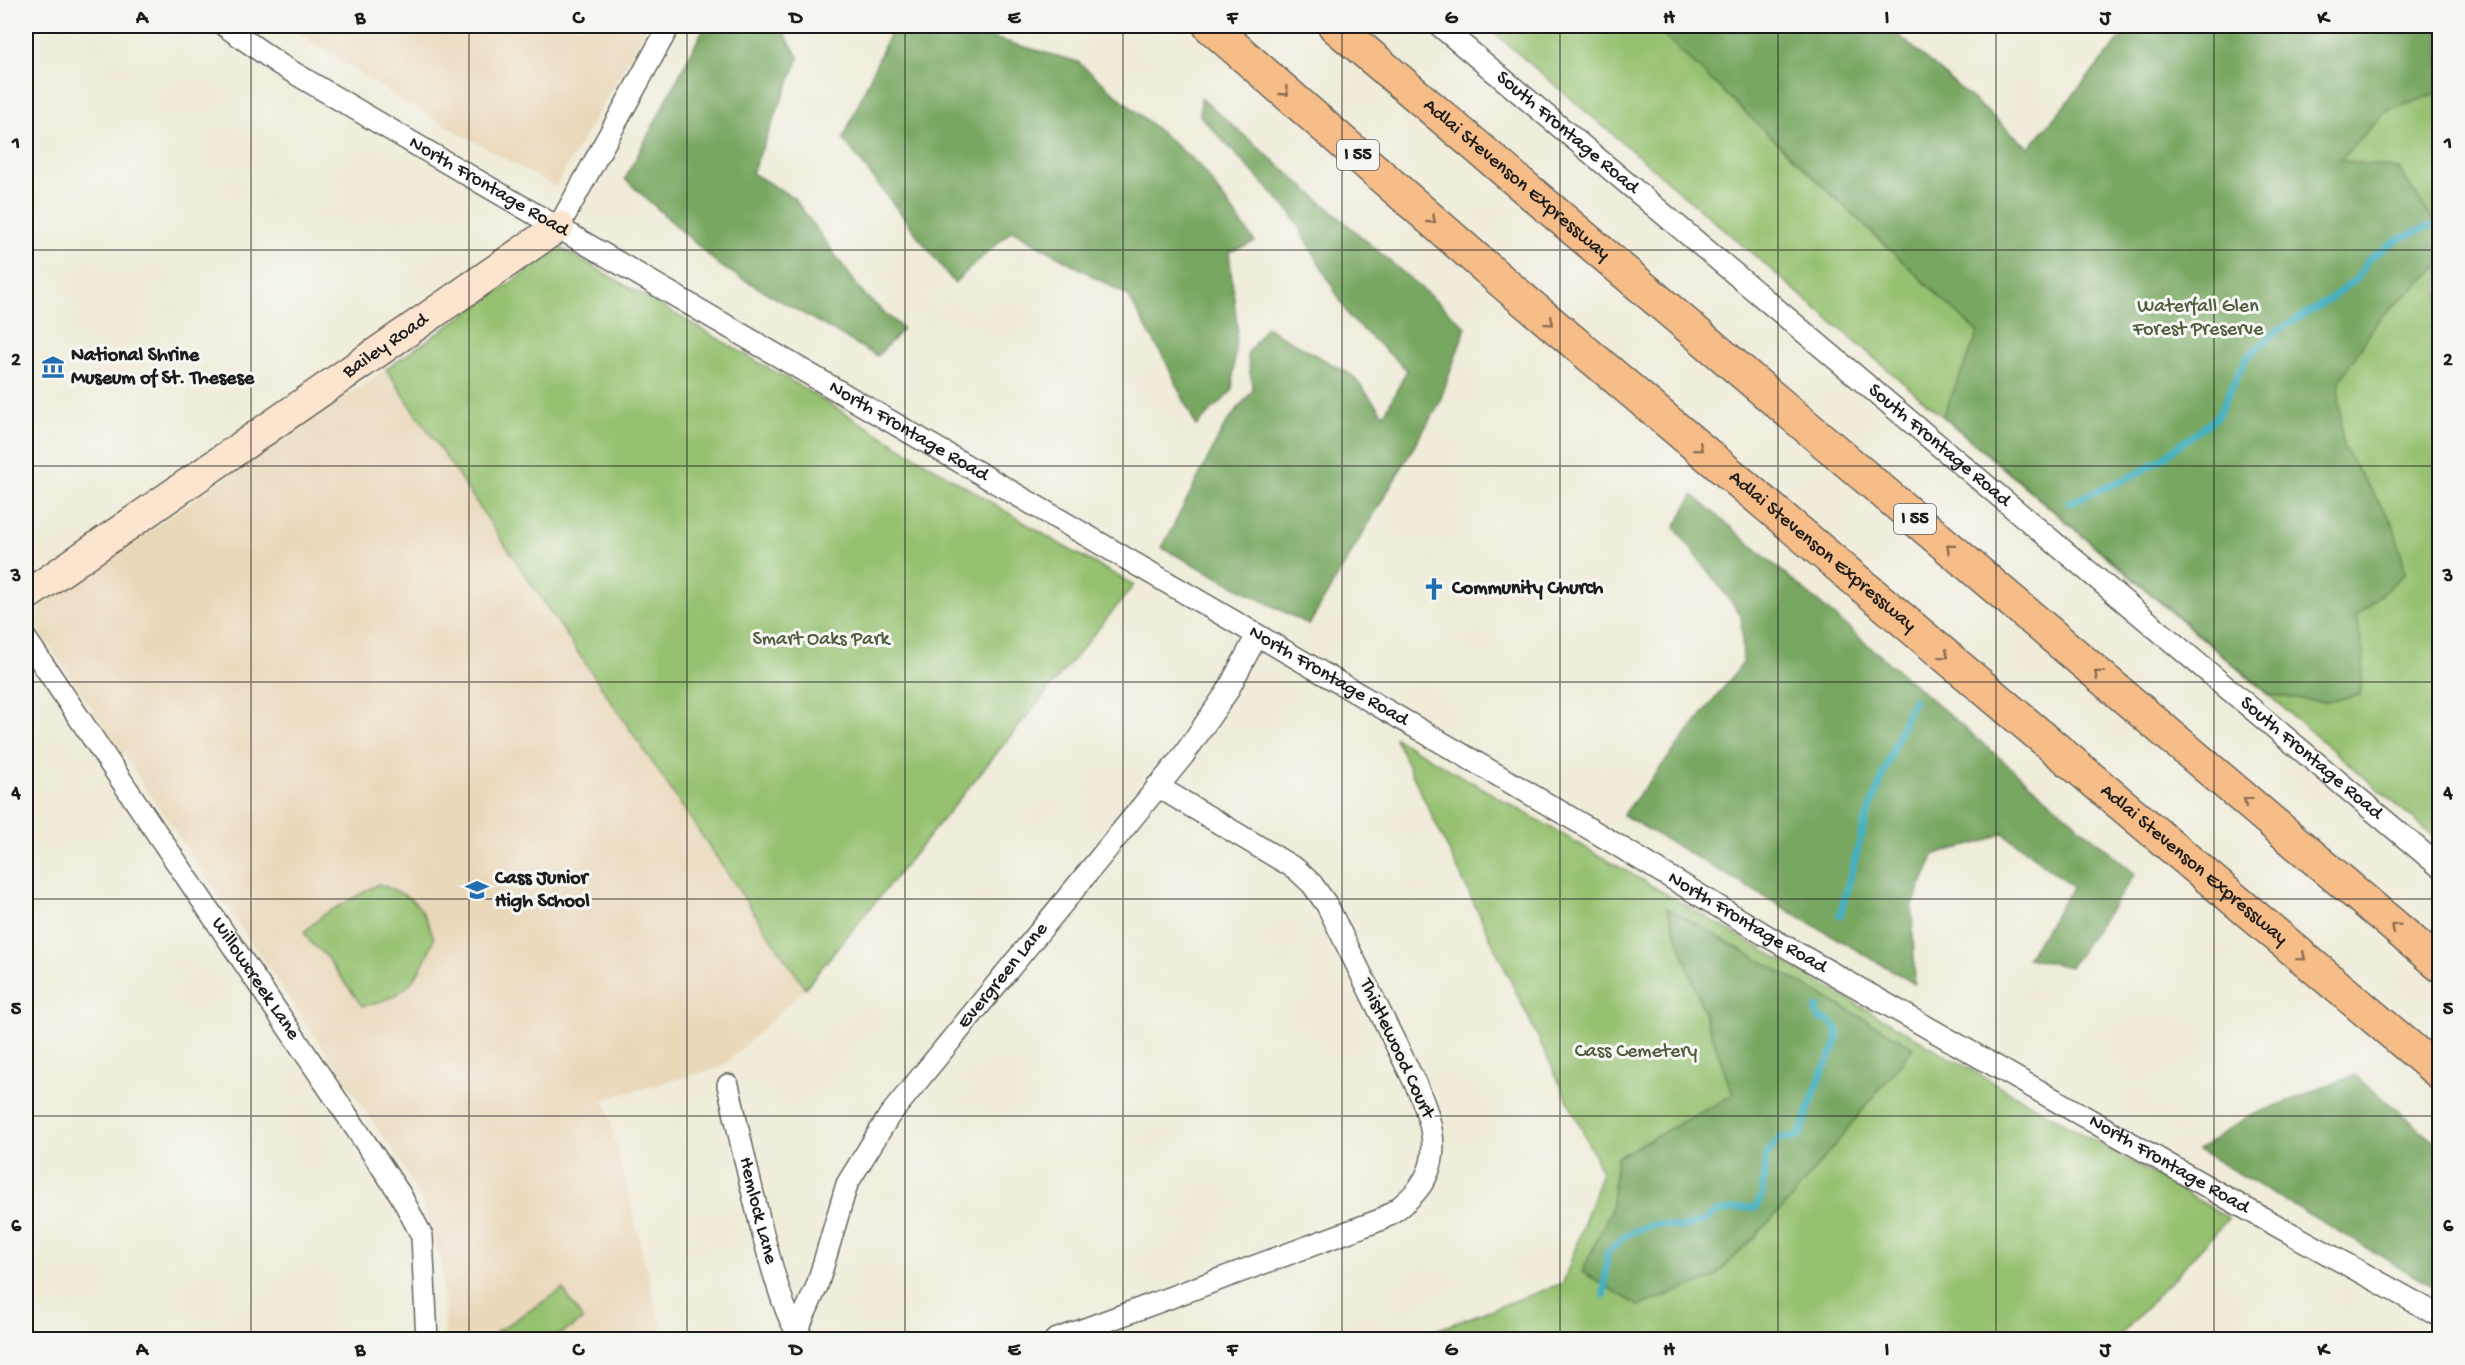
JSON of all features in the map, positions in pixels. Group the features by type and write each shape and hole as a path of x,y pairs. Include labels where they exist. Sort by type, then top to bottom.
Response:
{"highway":[{"path":"1194,26 1251,62"},
{"name":"Adlai Stevenson Expressway","path":"1210,26 1506,285 2439,1073"},
{"name":"Adlai Stevenson Expressway","path":"1335,26 2439,965"},
{"path":"1348,26 1390,73"}],"street":[{"name":"North Frontage Road","path":"225,26 279,64 1597,833 1767,936 2243,1208 2439,1316"},
{"name":"Bailey Road","path":"26,597 559,226 669,26"},
{"name":"South Frontage Road","path":"1440,26 2439,867"},
{"name":"Evergreen Lane","path":"799,1338 847,1184 870,1143 888,1116 1204,728 1227,692 1257,635"},
{"name":"Willowcreek Lane","path":"26,639 400,1194 422,1236 428,1340"},
{"name":"Thistlewood Court","path":"1054,1340 1380,1220 1403,1208 1420,1189 1430,1166 1435,1141 1430,1114 1327,905 1312,884 1296,869 1157,786"},
{"name":"Hemlock Lane","path":"728,1085 780,1297 799,1338"}],"shaded area":[{"path":"288,26 648,26 555,187 400,100"},
{"name":"Cass Junior High School","path":"386,369 805,988 722,1067 605,1099 664,1339 445,1339 441,1261 421,1199 399,1160 40,633 36,620 39,609 49,598"}],"green space":[{"path":"705,26 780,26 799,58 752,173 794,198 862,292 903,329 877,356 720,266 625,179"},
{"name":"Waterfall Glen Forest Preserve","path":"1486,26 1888,26 2029,148 2131,26 2439,26 2439,841"},
{"name":"Waterfall Glen Forest Preserve","path":"1654,26 1888,26 2029,148 2131,26 2439,26 2439,93 2387,111 2340,160 2399,169 2439,229 2439,266 2378,320 2338,384 2343,447 2393,524 2406,572 2356,617 2364,657 2360,695 2322,702 2270,695 1943,416 1978,333"},
{"path":"892,28 958,28 1078,62 1200,166 1255,242 1229,252 1237,325 1232,391 1196,426 1166,362 1128,296 1012,230 954,283 843,139"},
{"path":"1201,98 1466,327 1439,404 1309,625 1162,548 1225,425 1253,390 1247,354 1266,327 1353,376 1384,415 1407,370 1350,318 1291,213 1200,116"},
{"name":"Smart Oaks Park","path":"561,248 800,386 1063,546 1134,585 805,988 386,369"},
{"path":"1693,495 2135,874 2070,967 2027,958 2073,887 2003,833 1983,842 1935,854 1912,907 1915,984 1623,815 1743,663 1741,615 1675,528"},
{"name":"Cass Cemetery","path":"1395,738 2229,1218 2117,1339 1412,1339 1563,1283 1602,1172"},
{"path":"378,884 408,897 415,903 426,917 434,939 423,965 409,984 390,998 362,1006 325,955 311,943 304,932 323,915"},
{"path":"1667,908 1914,1047 1790,1200 1714,1278 1639,1306 1582,1272 1611,1209 1617,1157 1733,1095"},
{"path":"2355,1075 2439,1145 2439,1290 2198,1150 2247,1117"},
{"path":"563,1289 583,1320 553,1339 501,1339 496,1332"}],"waterway":[{"path":"2069,503 2137,474 2217,417 2247,357 2277,331 2326,302 2357,279 2368,260 2396,240 2440,222"},
{"path":"1840,915 1865,822 1914,700"},
{"path":"1604,1295 1607,1253 1627,1234 1655,1224 1683,1228 1703,1222 1714,1213 1740,1208 1756,1208 1762,1194 1766,1155 1781,1137 1791,1139 1800,1135 1820,1077 1837,1042 1837,1029 1829,1021 1818,1018 1816,1011 1818,1007"}],"place":[{"name":"National Shrine Museum of St. Thesese","path":"53,367"},
{"name":"Community Church","path":"1434,589"},
{"name":"Cass Junior High School","path":"477,890"}]}
